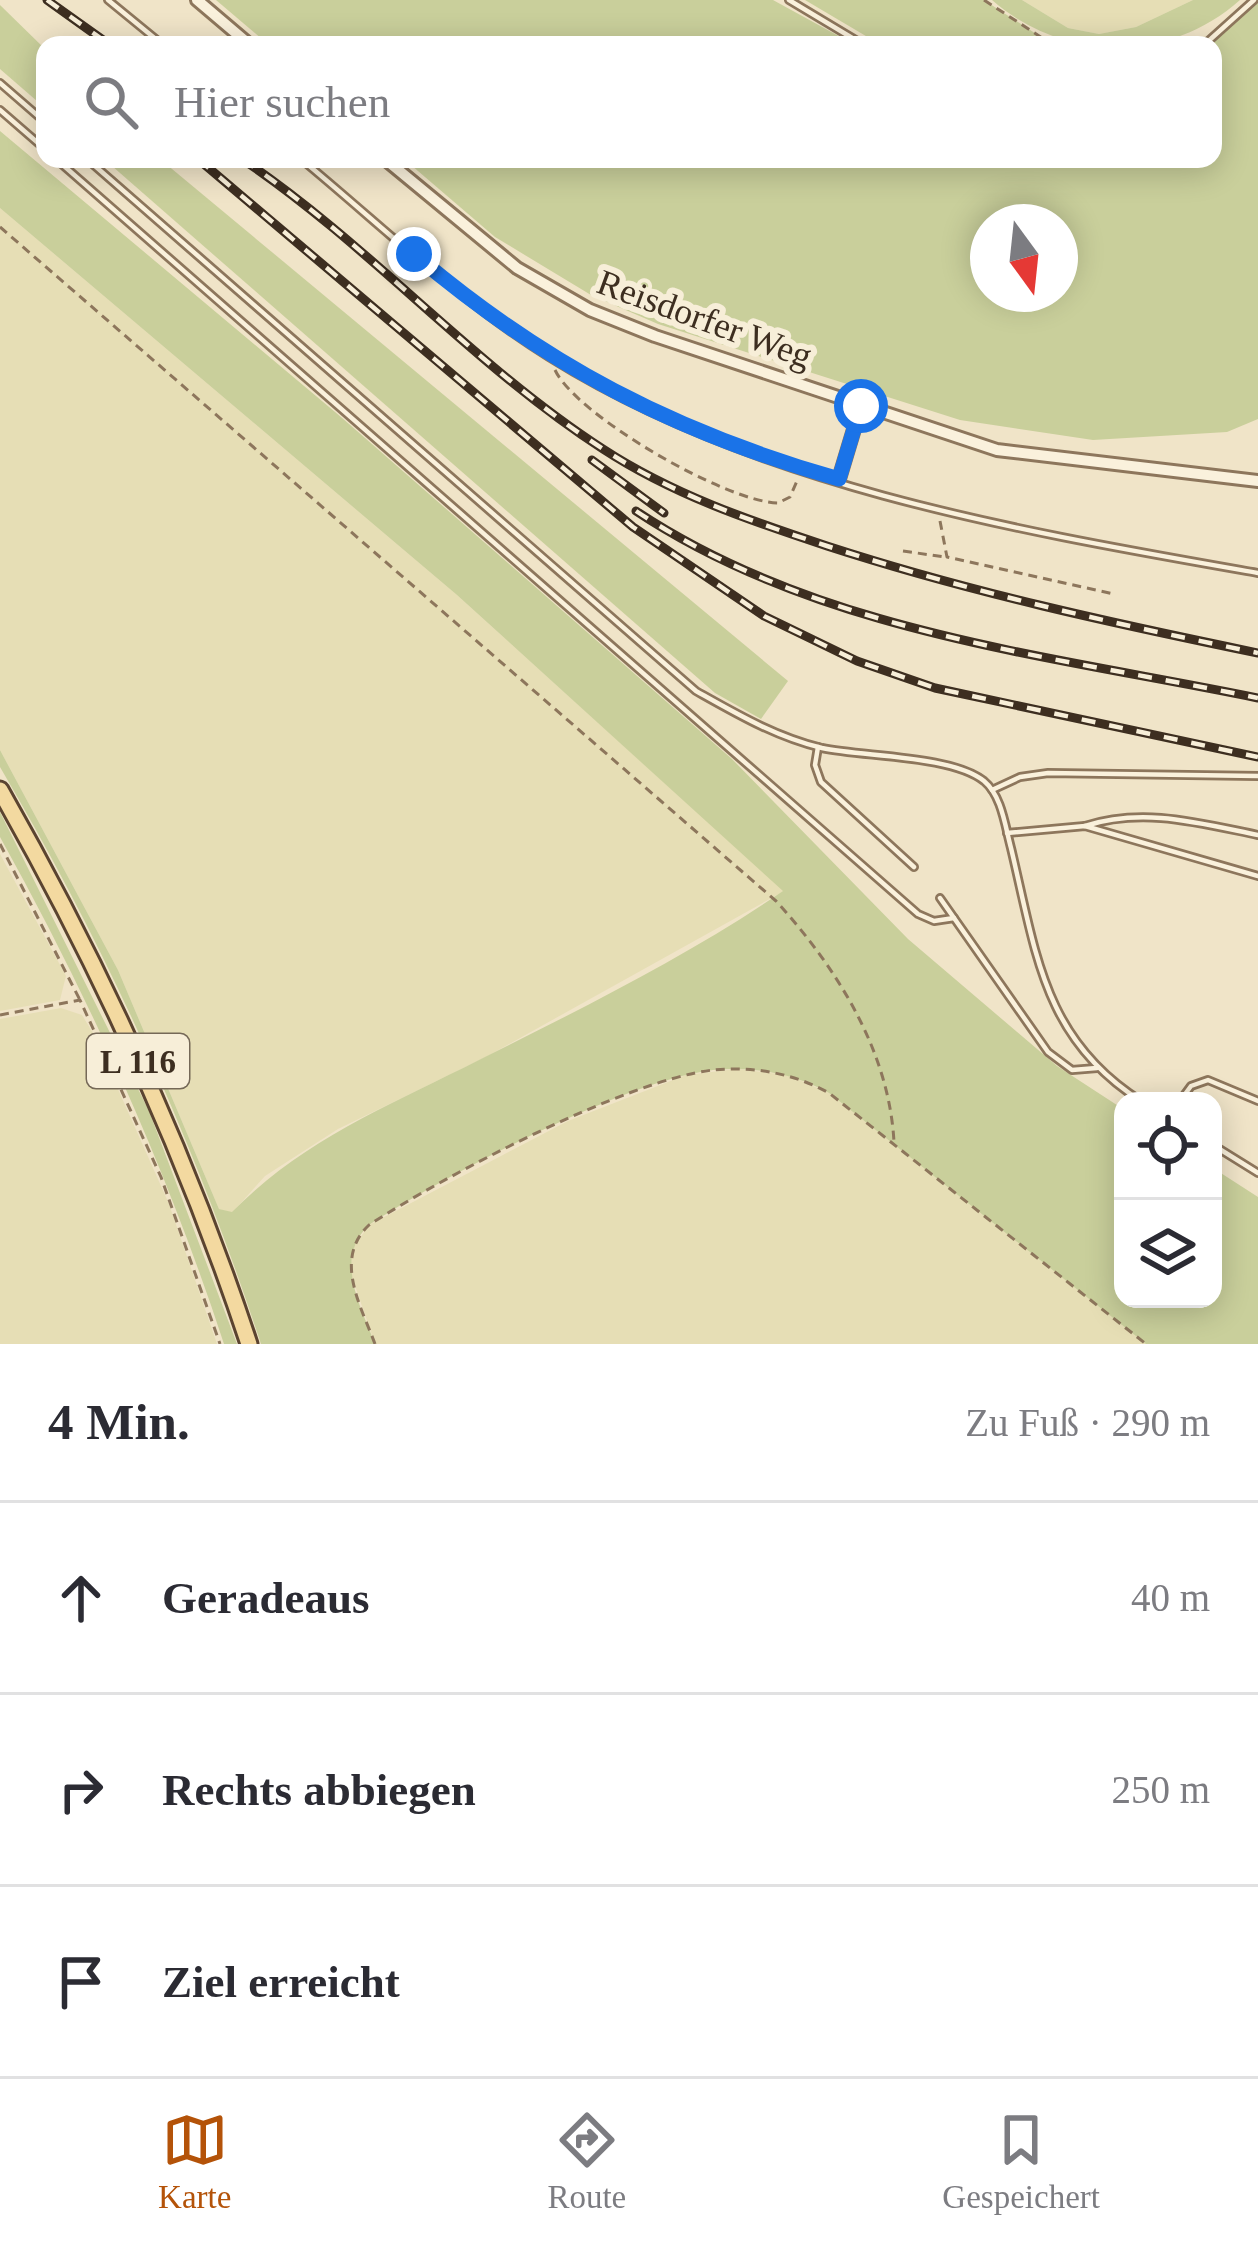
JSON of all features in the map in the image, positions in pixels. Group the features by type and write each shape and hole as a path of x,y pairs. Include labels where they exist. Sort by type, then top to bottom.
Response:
{"main road":[{"name":"L 116","path":"0,790 82,942 150,1085 249,1344"}],"street":[{"path":"197,0 239,36"},
{"name":"Reisdorfer Weg","path":"396,168 500,256 569,299 655,336 1010,453 1258,481"},
{"path":"839,479 861,406"}],"lane":[{"path":"108,0 152,36"},
{"path":"789,0 849,36"},
{"path":"1211,36 1254,0"},
{"path":"0,83 36,114"},
{"path":"0,110 36,141"},
{"path":"66,168 917,914 934,921 954,918"},
{"path":"97,168 696,691 764,728 818,747 962,771 992,790 1053,1008 1097,1068 1129,1092"},
{"path":"312,168 469,300 550,358 669,419 803,469 938,508 1258,573"},
{"path":"818,747 814,765 820,782 914,867"},
{"path":"992,790 1020,777 1048,773 1258,776"},
{"path":"1007,832 1155,817 1258,835"},
{"path":"1084,826 1258,876"},
{"path":"940,898 1048,1052 1068,1069 1097,1068"},
{"path":"1187,1092 1208,1080 1258,1102"},
{"path":"1222,1151 1258,1173"}],"path":[{"path":"984,0 1036,36"},
{"path":"0,227 776,902 842,981 889,1099 895,1142"},
{"path":"550,358 578,401 730,490 763,502 782,502 803,469"},
{"path":"938,508 947,557"},
{"path":"903,551 1114,594"},
{"path":"0,844 80,1000 161,1178 220,1344"},
{"path":"0,1015 80,1000"},
{"path":"375,1344 350,1271 353,1248 364,1229 546,1131 703,1071 776,1073 829,1093 1146,1344"}],"shaded area":[{"path":"1022,0 1193,0 1136,27 1099,34 1068,28"},
{"path":"0,208 457,595 784,891 484,1058 338,1129 265,1176 232,1213 219,1209 118,970 0,750"},
{"path":"0,854 66,976 60,1000 0,1011"},
{"path":"61,1008 82,1015 93,1033 169,1204 217,1344 0,1344 0,1019"},
{"path":"736,1069 788,1075 829,1093 1146,1344 375,1344 350,1271 353,1248 369,1225 568,1121 686,1075"}],"green space":[{"path":"216,0 773,0 839,36 258,36"},
{"path":"805,0 984,0 1039,36 866,36"},
{"path":"992,0 1022,0 1068,28 1099,34 1136,27 1193,0 1240,0 1181,36 1055,36"},
{"path":"1258,2 1258,419 1227,432 1093,440 960,420 658,324 591,295 495,237 414,168 1222,168 1220,36"},
{"path":"0,5 36,40 36,100 0,69"},
{"path":"0,131 36,161 36,168 44,168 341,417 732,759 908,939 1057,1066 1114,1103 1114,1308 1222,1308 1222,1174 1258,1197 1258,1344 1146,1344 829,1093 787,1076 728,1069 676,1078 586,1111 488,1157 369,1225 358,1238 351,1268 357,1299 375,1344 261,1344 207,1195 146,1048 77,906 0,767 0,750 118,970 219,1209 232,1212 288,1164 348,1126 634,980 783,891 457,595 0,208"},
{"path":"114,168 171,168 788,681 761,719 715,693"},
{"path":"0,812 149,1111 237,1344 224,1344 124,1085 0,837"}],"railway":[{"path":"47,0 97,36"},
{"path":"209,168 633,527 764,616 857,661 935,688 1258,757"},
{"path":"254,168 555,416 683,493 880,563 1041,606 1258,653"},
{"path":"592,460 664,513"},
{"path":"636,511 706,552 857,612 1017,652 1258,698"}],"route":[{"path":"414,254 490,316 577,374 636,405 770,458 839,479 861,406"}]}
